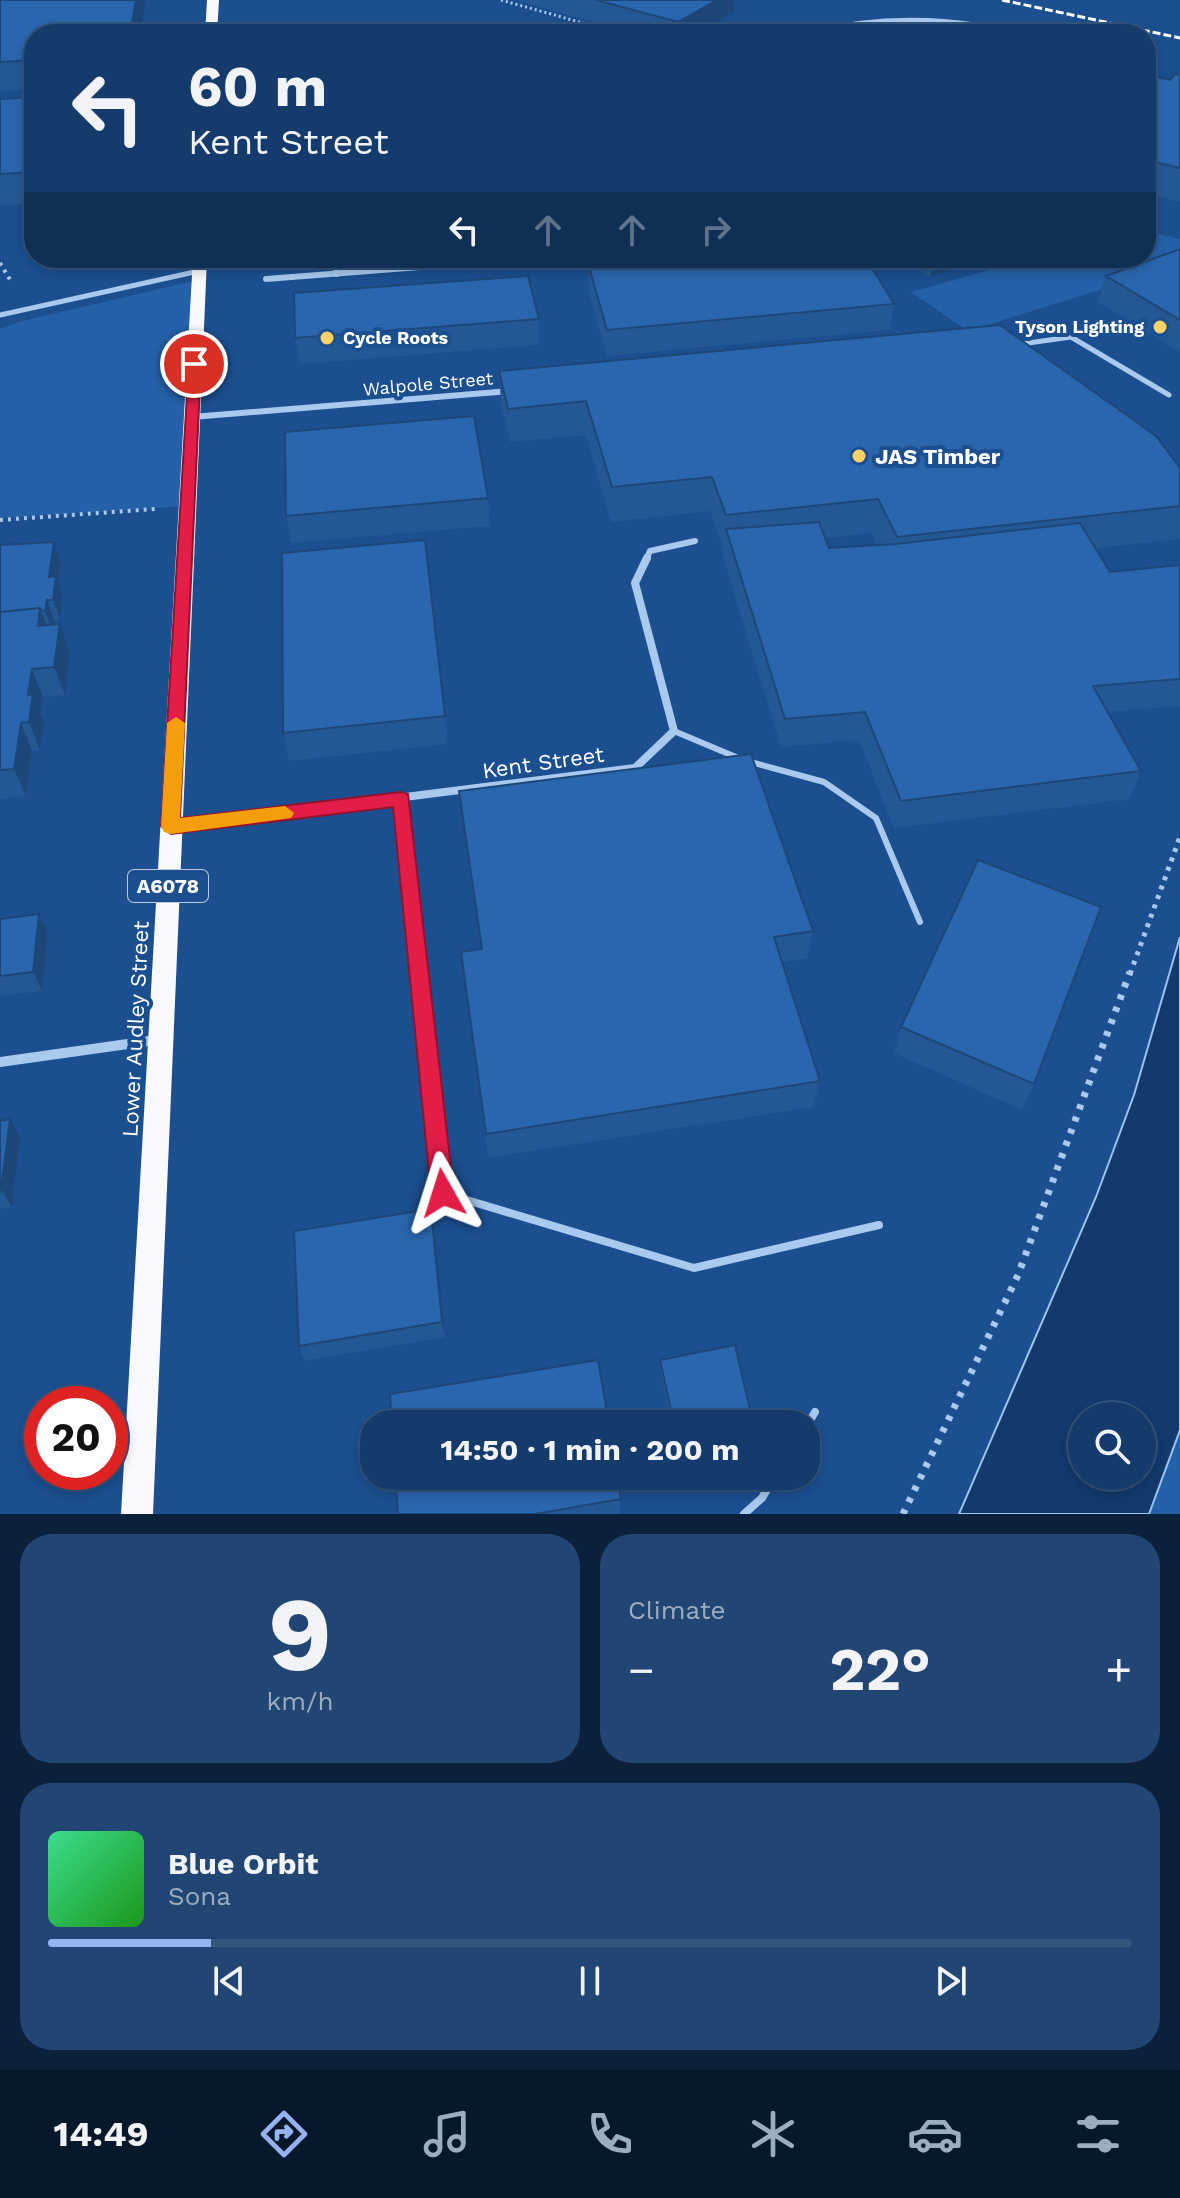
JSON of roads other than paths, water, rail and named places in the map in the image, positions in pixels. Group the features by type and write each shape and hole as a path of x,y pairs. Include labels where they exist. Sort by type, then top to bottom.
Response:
{"highway":[{"path":"212,24 213,0"},
{"name":"Lower Audley Street","path":"137,1514 199,268"}],"street":[{"path":"851,24 876,19 950,20 970,24"},
{"path":"337,268 337,274"},
{"path":"266,279 411,268"},
{"name":"Walpole Street","path":"192,417 525,390"},
{"path":"674,731 635,583 650,551 695,541"},
{"name":"Kent Street","path":"171,826 635,768 674,731"},
{"path":"0,1062 160,1040"}],"lane":[{"path":"0,315 183,268"},
{"path":"1018,345 1071,337 1169,395"},
{"path":"674,731 743,760 824,782 876,818 920,922"},
{"path":"401,799 443,1193 694,1268 879,1225"},
{"path":"744,1514 767,1490"}],"railway":[{"path":"1002,0 1114,24"},
{"path":"1156,33 1180,38"}],"place":[{"name":"Tyson Lighting","path":"1160,327"},
{"name":"Cycle Roots","path":"327,338"},
{"name":"JAS Timber","path":"859,456"}]}
